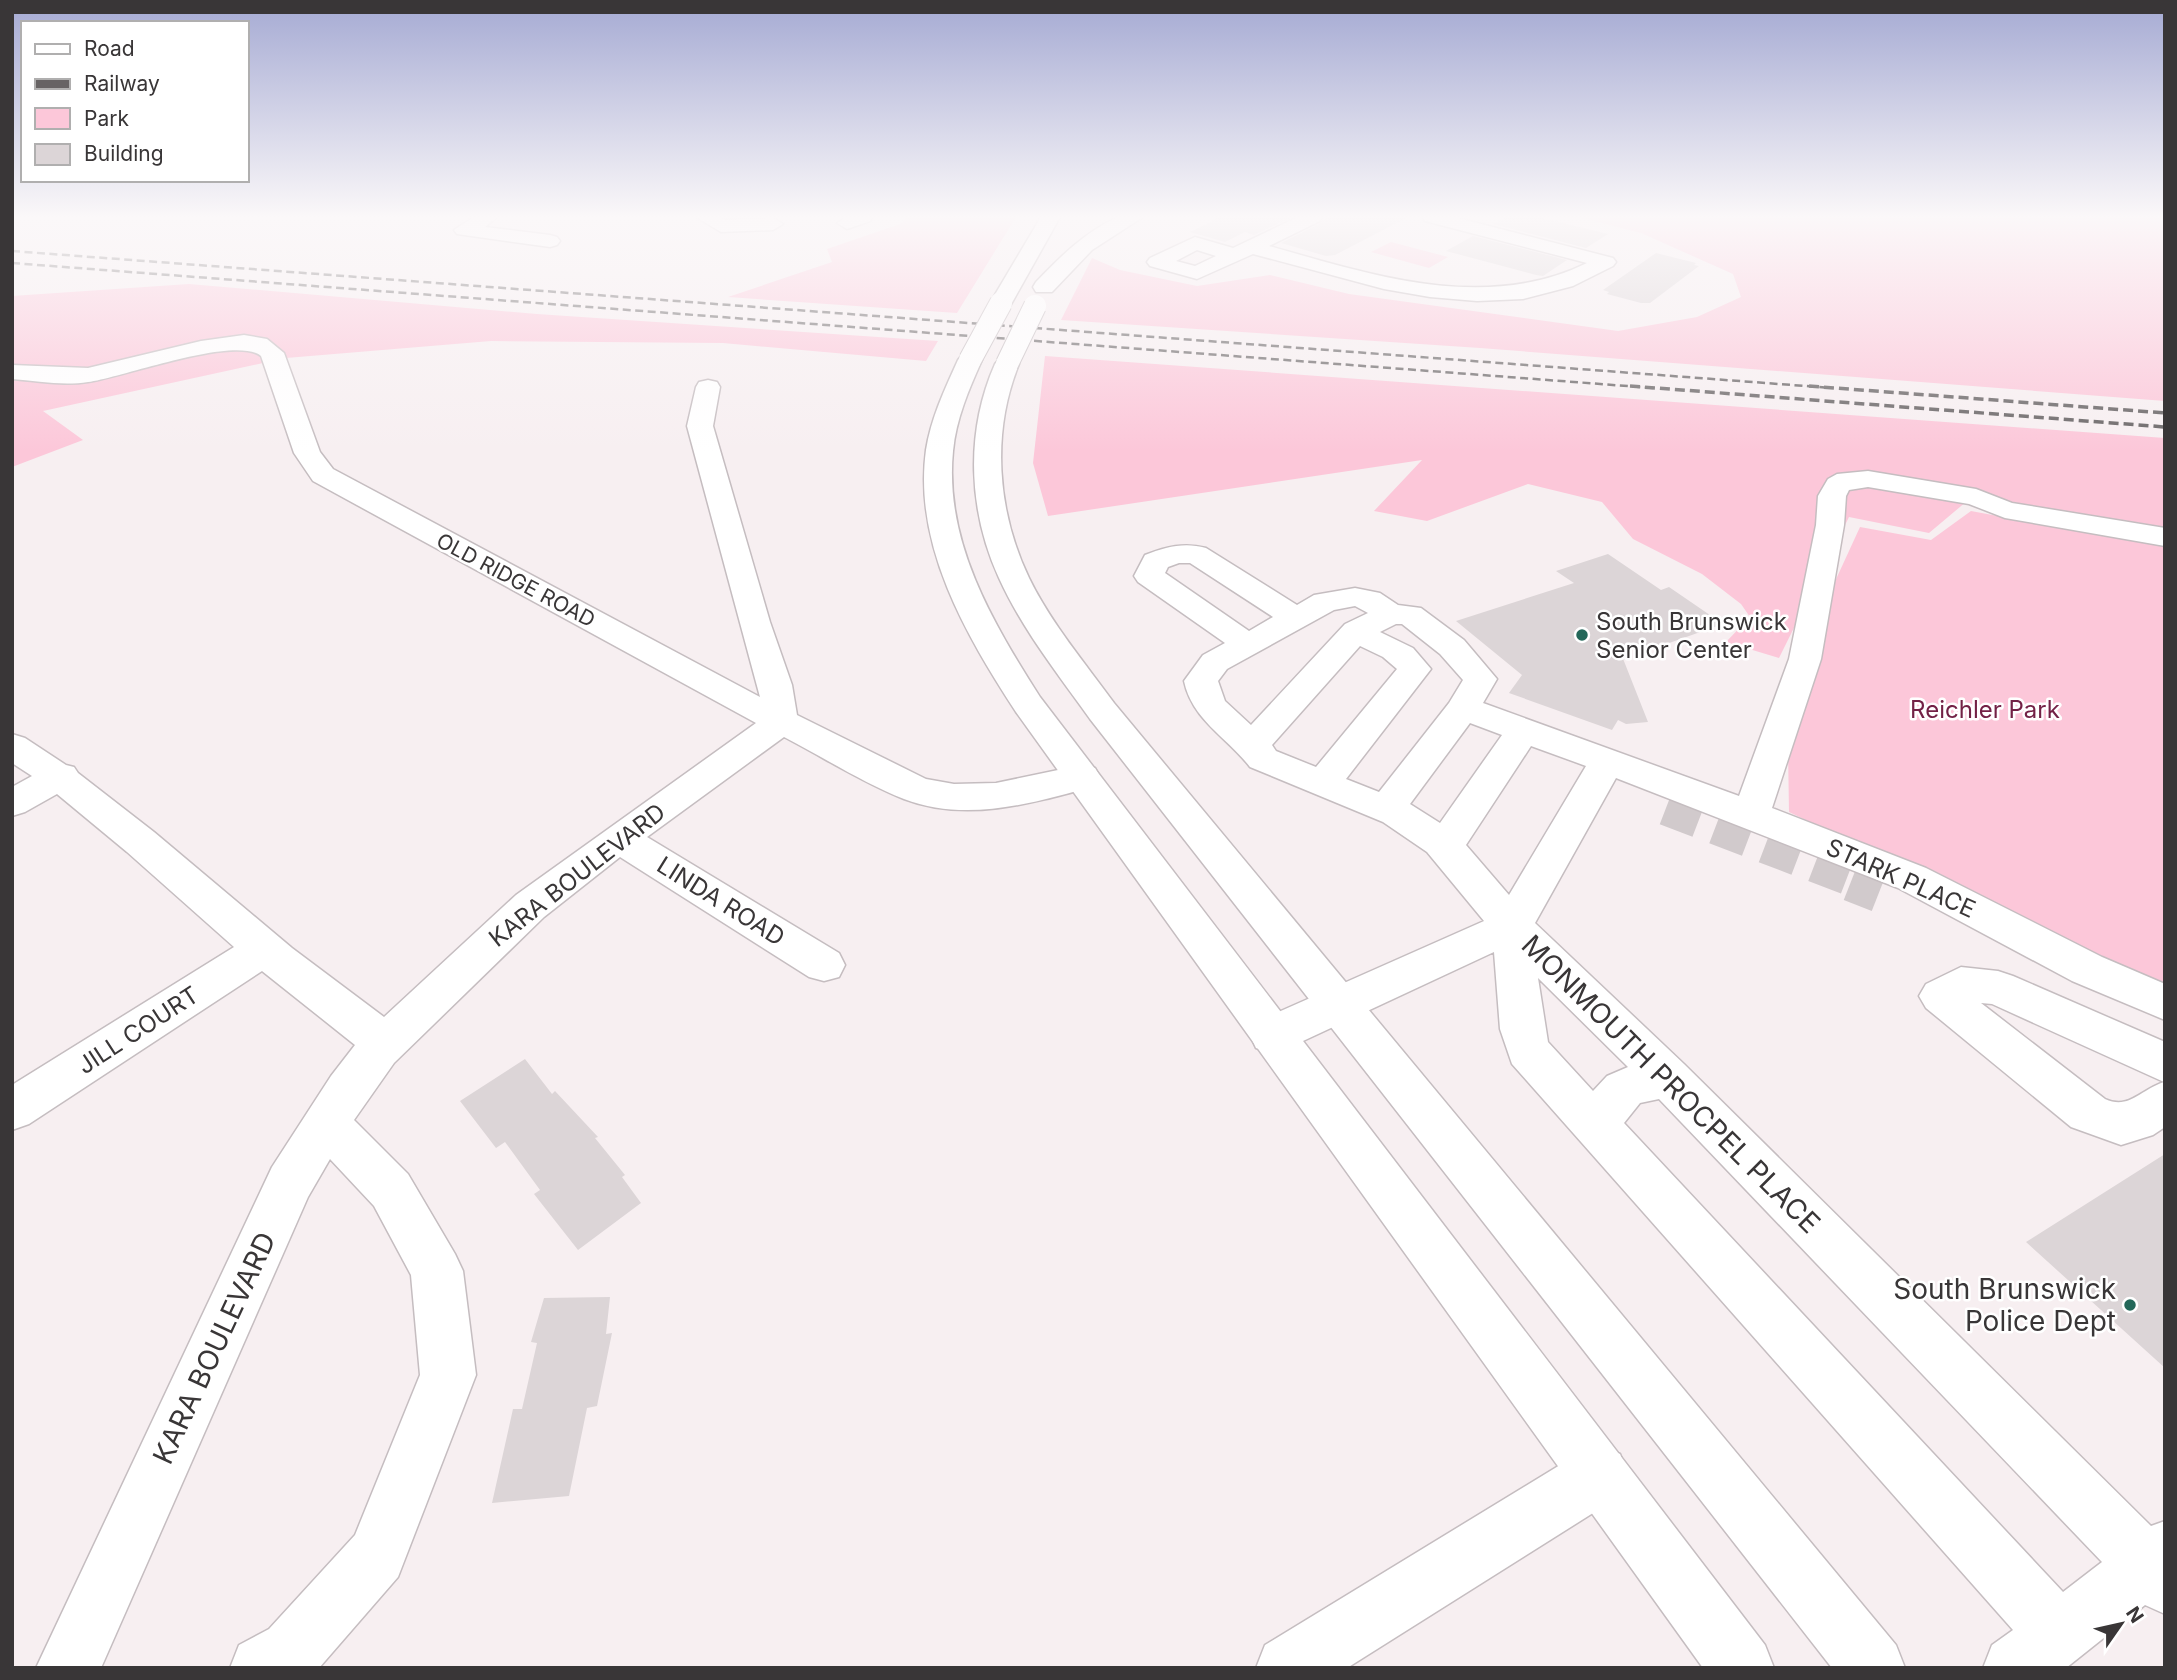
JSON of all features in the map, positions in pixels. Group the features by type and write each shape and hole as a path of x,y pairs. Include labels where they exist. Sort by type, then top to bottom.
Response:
{"street":[{"path":"1005,295 970,360 948,411 940,454 938,495 946,544 962,591 989,644 1028,704 1742,1668"},
{"path":"1040,296 1007,363 990,410 985,451 989,496 1001,542 1017,584 1044,629 1102,710 1873,1668"},
{"name":"OLD RIDGE ROAD","path":"12,372 84,376 118,371 211,346 241,342 261,344 272,353 307,453 323,475 781,722 916,790 996,796 1082,777"},
{"path":"708,387 700,426 754,622 775,685 781,722"},
{"path":"1751,814 1805,659 1830,525 1832,495 1838,485 1847,480 1868,479 1976,497 2005,510 2165,537"},
{"path":"1248,645 1149,576 1156,561 1176,554 1196,554 1296,618"},
{"path":"1386,809 1463,708 1480,678 1452,647 1410,615 1391,614 1369,600 1355,597 1325,602 1215,662 1201,681 1209,706 1264,759 1323,783 1386,809 1396,813 1445,846 1512,926"},
{"path":"1252,745 1354,633 1391,614"},
{"path":"1323,783 1414,669 1407,657 1392,648 1354,633"},
{"path":"1463,708 1524,730 1666,808"},
{"name":"KARA BOULEVARD","path":"68,1668 289,1183 347,1090 385,1043 530,906 619,838 781,722"},
{"path":"1445,846 1524,730"},
{"path":"12,746 61,776 140,840 264,949 385,1043"},
{"path":"1272,1035 1341,1006 1512,926 1601,772"},
{"name":"STARK PLACE","path":"1601,772 1751,814 1912,878 2087,969 2165,1003"},
{"path":"12,803 61,776"},
{"name":"LINDA ROAD","path":"619,838 824,965"},
{"path":"1880,890 1954,917 2013,931"},
{"name":"MONMOUTH PROCPEL PLACE","path":"1512,926 2159,1566"},
{"name":"MONMOUTH PROCPEL PLACE","path":"1512,926 1522,1029 1528,1051 1598,1128 2038,1651"},
{"name":"JILL COURT","path":"12,1110 264,949"},
{"path":"2165,1063 1998,988 1961,984 1941,996 2088,1113 2113,1125 2131,1124 2165,1101"},
{"path":"1598,1128 1610,1100 1630,1084 1668,1078"},
{"path":"262,1668 291,1651 377,1556 448,1375 436,1271 391,1190 326,1123"},
{"path":"1288,1668 1600,1475"},
{"path":"2038,1651 2159,1566"}],"green space":[{"path":"321,295 537,314 938,341 926,361 723,343 491,341 286,358 43,411 83,440 12,467 12,296"},
{"path":"733,295 968,295 957,313 728,297"},
{"path":"1073,295 1359,295 1618,331 1697,317 1741,297 2165,295 2165,401 1480,348 1061,320"},
{"path":"1045,356 2165,438 2165,527 1973,496 1929,533 1849,517 1779,658 1726,642 1750,617 1741,604 1702,574 1633,539 1602,502 1528,484 1427,521 1374,511 1422,460 1048,516 1033,463"},
{"name":"Reichler Park","path":"1971,511 2165,547 2165,994 1789,812 1787,686 1860,527 1931,540"}],"building":[{"path":"1612,295 1660,295 1650,303"},
{"name":"South Brunswick Senior Center","path":"1608,554 1661,590 1669,587 1723,624 1655,648 1618,646 1648,722 1626,724 1618,720 1612,730 1509,693 1522,675 1456,621 1574,583 1556,571"},
{"path":"525,1059 552,1094 555,1091 598,1137 595,1138 625,1175 622,1177 641,1203 578,1250 534,1194 540,1190 505,1142 496,1148 460,1101"},
{"name":"South Brunswick Police Dept","path":"2165,1154 2165,1368 2026,1242"},
{"path":"610,1297 606,1334 612,1333 597,1406 587,1408 569,1496 492,1503 513,1409 522,1409 537,1343 531,1342 544,1298"}],"tunnel":[{"path":"1666,808 1857,881"},
{"path":"1852,879 1880,890"}],"railway":[{"path":"437,295 1653,388"},
{"path":"602,295 1832,388"},
{"path":"1630,386 2165,427"},
{"path":"1809,386 2165,413"}],"place":[{"name":"South Brunswick Senior Center","path":"1582,635"},
{"name":"South Brunswick Police Dept","path":"2130,1305"}]}
